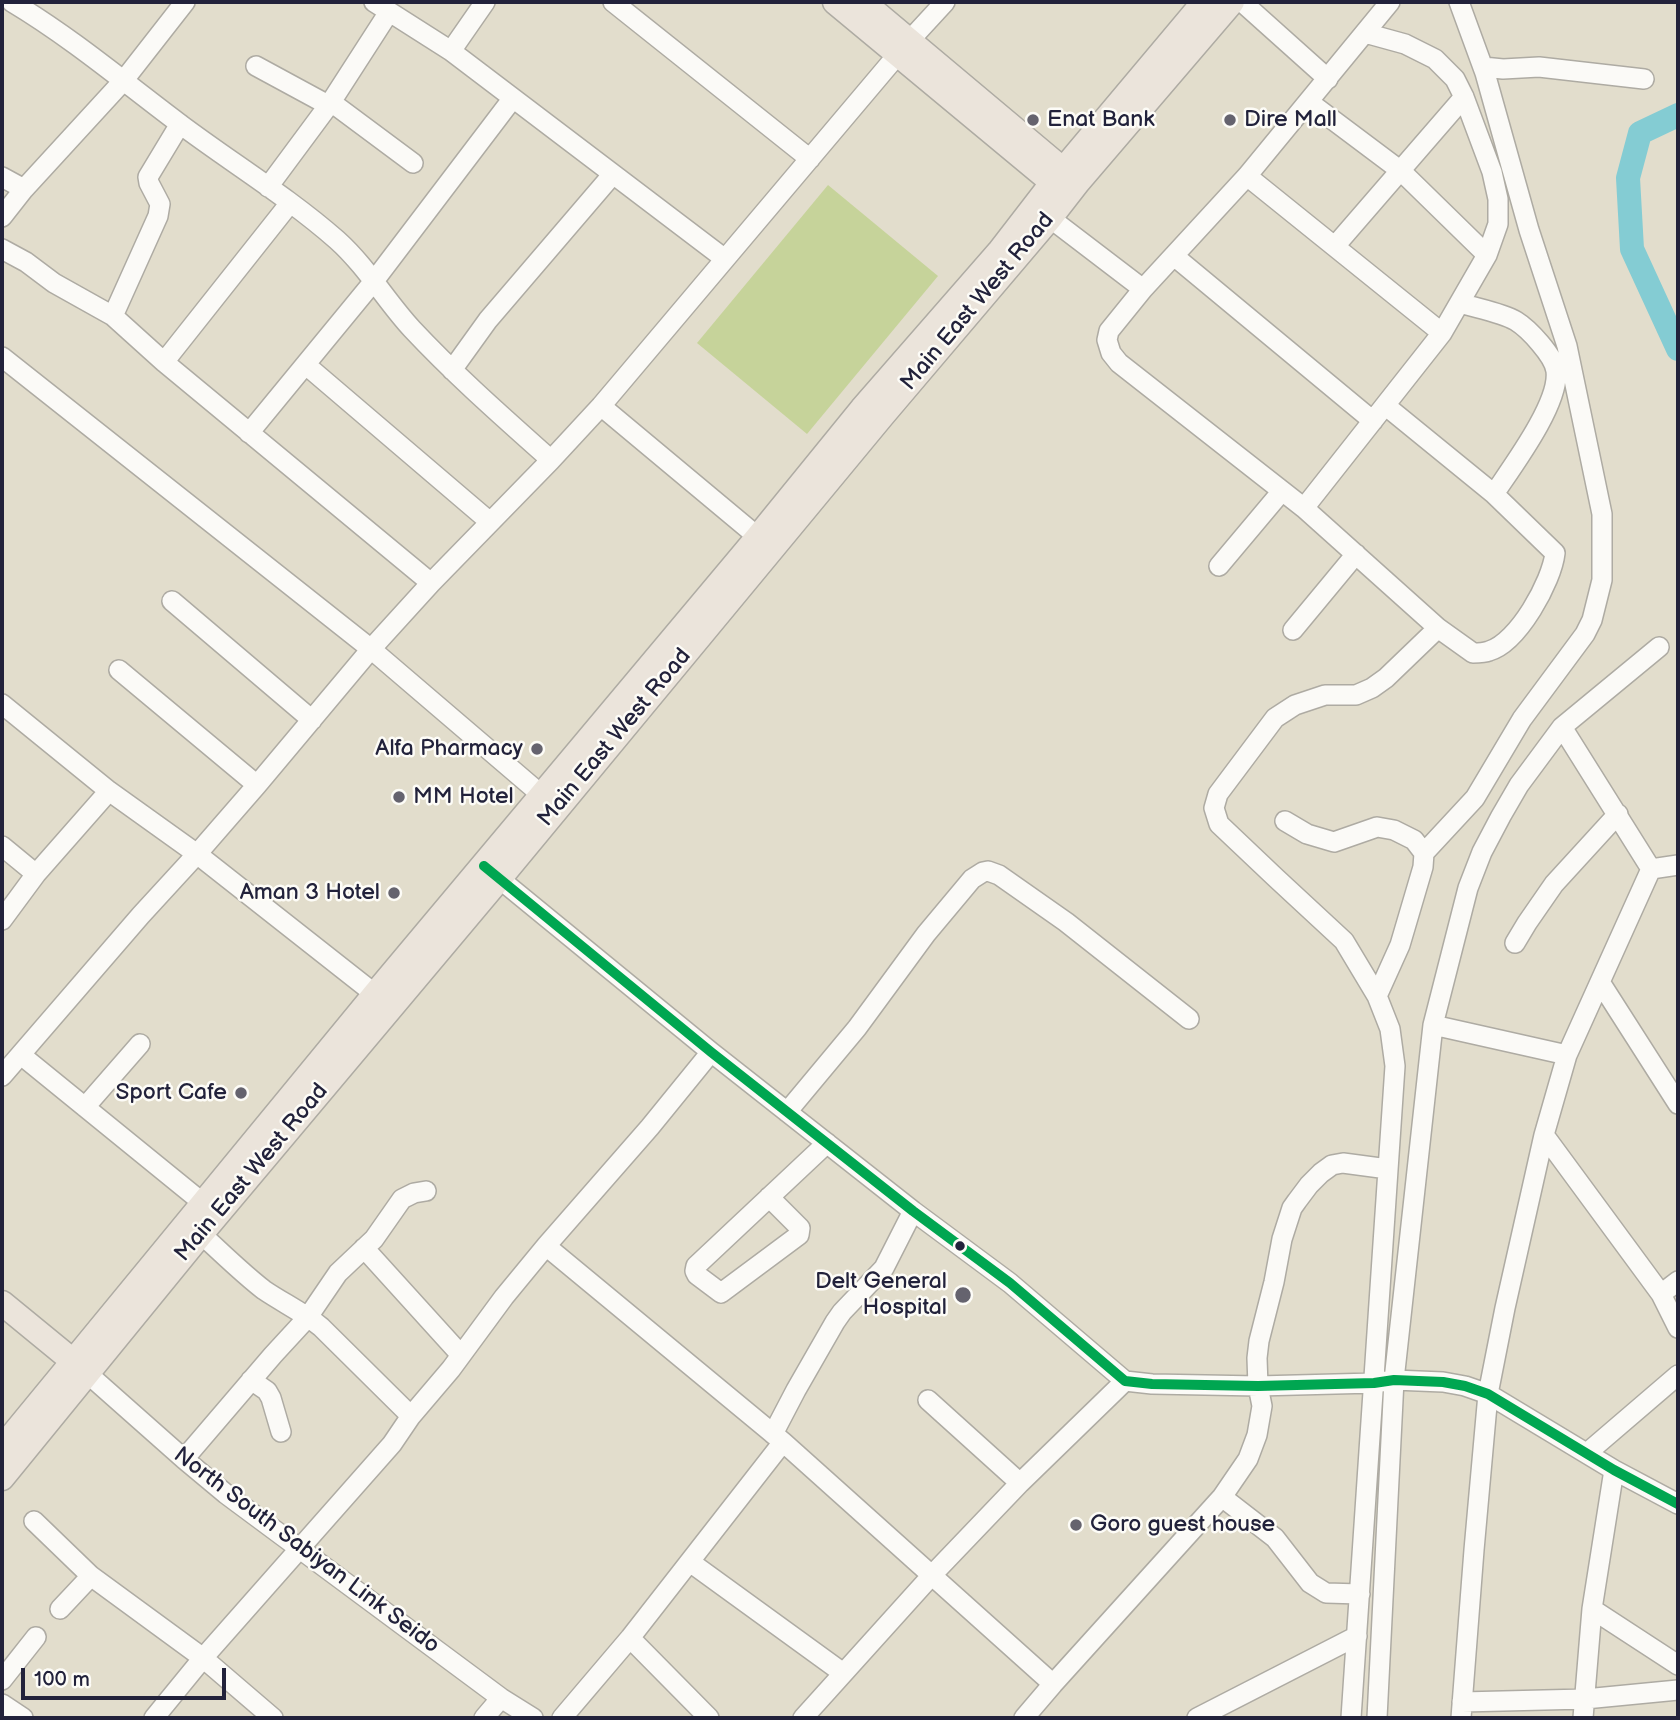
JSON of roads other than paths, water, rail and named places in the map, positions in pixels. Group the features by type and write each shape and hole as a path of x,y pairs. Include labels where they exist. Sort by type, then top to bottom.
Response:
{"main road":[{"path":"835,2 905,47"},
{"path":"863,2 905,47 1065,182"},
{"name":"Main East West Road","path":"2,1448 201,1234 234,1181 875,409 1005,258 1204,2"},
{"name":"Main East West Road","path":"1005,258 1050,218 1065,182 1232,2"},
{"name":"Main East West Road","path":"748,563 758,537 807,492"},
{"name":"Main East West Road","path":"2,1478 80,1367 202,1203 234,1181"},
{"name":"North South Sabiyan Link Seido","path":"2,1303 80,1367"}],"street":[{"path":"12,2 43,20 337,240 361,264 402,317 452,370 551,460"},
{"path":"2,217 24,189 124,80 185,2"},
{"path":"451,51 485,2"},
{"path":"612,2 810,159"},
{"path":"2,1076 430,583 601,406 945,2"},
{"path":"1242,2 1328,79"},
{"path":"1174,256 1379,414 1494,494 1555,553 1554,566 1543,590 1527,617 1509,638 1491,651 1473,653 1438,628 1304,508 1119,363 1111,353 1107,340 1109,331 1143,289 1247,176 1390,2"},
{"path":"1377,996 1400,945 1423,866 1424,853 1475,798 1521,719 1585,634 1592,620 1602,580 1602,514 1567,346 1529,230 1483,68 1459,2"},
{"path":"268,187 330,103 381,7 451,51 725,259"},
{"path":"1304,508 1442,333 1487,256 1498,224 1498,199 1492,172 1455,79 1435,59 1405,44 1365,33"},
{"path":"256,66 330,103 413,163"},
{"path":"1483,68 1539,67 1644,79"},
{"path":"1335,246 1464,97"},
{"path":"249,433 374,281 513,98"},
{"path":"1309,102 1401,171 1487,256"},
{"path":"113,316 158,216 160,204 148,177 180,124"},
{"path":"452,370 488,320 613,174"},
{"path":"1247,176 1442,333"},
{"path":"2,177 24,189"},
{"path":"164,362 290,203"},
{"path":"1050,218 1143,289"},
{"path":"2,249 26,262 54,283 113,316 164,362 430,583"},
{"path":"1460,303 1516,321 1535,337 1550,356 1556,370 1547,411 1494,494"},
{"path":"2,356 371,649 550,802"},
{"path":"306,365 490,522"},
{"path":"601,406 758,537"},
{"path":"1219,566 1282,491"},
{"path":"1293,630 1356,554"},
{"path":"172,601 312,720"},
{"path":"1351,1718 1395,1066 1390,1029 1377,996 1344,941 1219,824 1213,808 1218,793 1275,718 1295,705 1325,695 1356,695 1372,688 1438,628"},
{"path":"1377,1718 1394,1380 1433,1025 1468,888 1482,852 1519,785 1562,727 1659,647"},
{"path":"120,670 257,785"},
{"path":"2,704 109,790 197,854 383,1000"},
{"path":"1562,727 1651,869"},
{"path":"2,920 36,874 109,790"},
{"path":"1515,943 1555,884 1618,814"},
{"path":"1285,821 1307,834 1330,842 1377,827 1394,830 1414,840 1424,853"},
{"path":"2,846 36,874"},
{"path":"1651,869 1678,865"},
{"path":"1651,869 1567,1055 1544,1135 1505,1308 1488,1394 1462,1710 1584,1709 1678,1690"},
{"path":"787,1112 857,1028 926,934 972,878 983,872 999,875 1066,922 1189,1019"},
{"path":"491,873 711,1052 913,1211 1010,1283 1125,1381 1258,1386 1374,1383 1394,1380 1443,1382 1465,1386 1488,1394 1614,1470 1678,1504"},
{"path":"1600,982 1678,1104"},
{"path":"1433,1025 1567,1055"},
{"path":"85,1107 141,1044"},
{"path":"162,1715 203,1658 392,1444 411,1416 546,1246 650,1127 711,1052"},
{"path":"21,1055 202,1203"},
{"path":"1544,1135 1661,1294 1678,1328"},
{"path":"769,1197 800,1228 799,1235 721,1293 697,1275 695,1269 769,1197 827,1143"},
{"path":"1024,1718 1222,1497 1248,1459 1257,1435 1262,1406 1258,1386 1259,1341 1282,1239 1292,1208 1309,1185 1332,1164 1388,1169"},
{"path":"184,1459 308,1317 338,1273 378,1234 402,1199 426,1191"},
{"path":"562,1718 690,1562 778,1438 796,1390 835,1322 884,1268 913,1211"},
{"path":"201,1234 260,1287 308,1317 411,1416"},
{"path":"546,1246 778,1438 1053,1684"},
{"path":"364,1248 461,1355"},
{"path":"1661,1294 1678,1281"},
{"name":"North South Sabiyan Link Seido","path":"80,1367 226,1494 501,1699 533,1718"},
{"path":"1587,1453 1678,1375"},
{"path":"251,1380 267,1391 281,1432"},
{"path":"803,1718 932,1575 1020,1483 1125,1381"},
{"path":"928,1399 1020,1483"},
{"path":"1584,1709 1592,1609 1614,1470"},
{"path":"1222,1497 1275,1538 1310,1583 1326,1593 1360,1594"},
{"path":"34,1521 91,1576 203,1658 273,1718"},
{"path":"690,1562 843,1673"},
{"path":"60,1609 91,1576"},
{"path":"1592,1609 1678,1665"},
{"path":"1197,1718 1357,1636"},
{"path":"2,1680 36,1637"},
{"path":"630,1638 709,1718"},
{"path":"484,1718 501,1699"},
{"path":"2,1704 23,1718"}],"waterway":[{"path":"1678,115 1640,133 1628,178 1632,249 1678,349"}],"place":[{"name":"Enat Bank","path":"1033,120"},
{"name":"Dire Mall","path":"1230,120"},
{"name":"Alfa Pharmacy","path":"537,749"},
{"name":"MM Hotel","path":"399,797"},
{"name":"Aman 3 Hotel","path":"394,893"},
{"name":"Sport Cafe","path":"241,1093"},
{"name":"Delt General Hospital","path":"963,1295"},
{"name":"Goro guest house","path":"1076,1525"}]}
